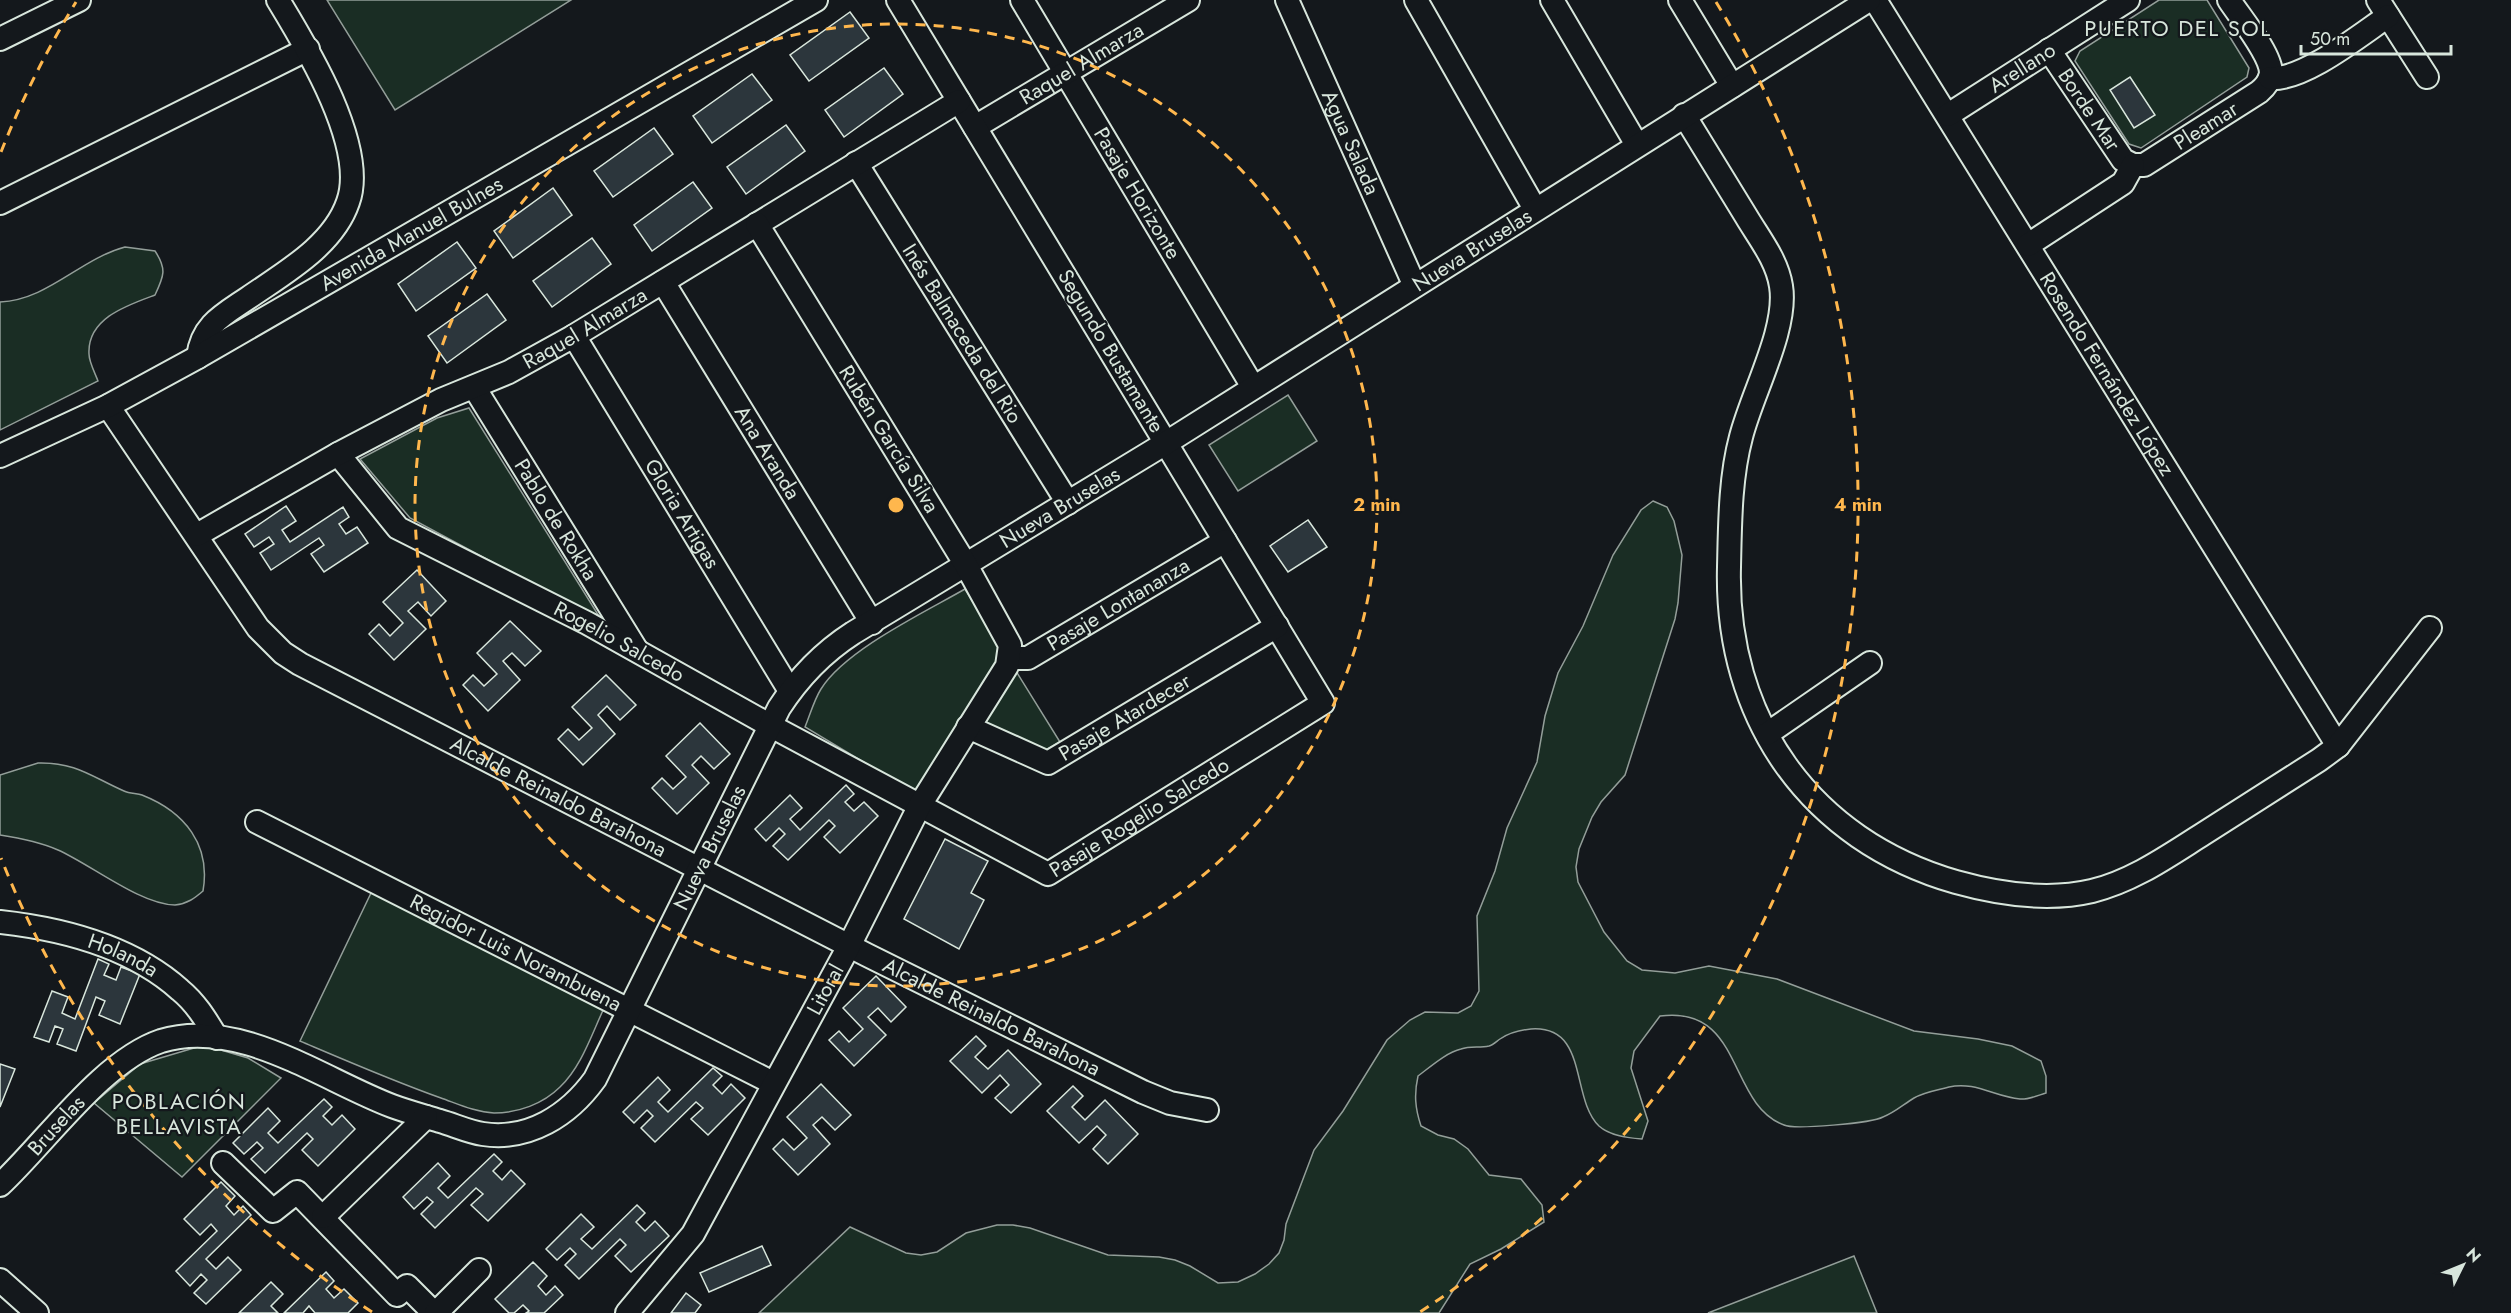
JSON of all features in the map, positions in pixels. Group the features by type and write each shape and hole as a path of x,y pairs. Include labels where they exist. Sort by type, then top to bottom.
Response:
{"street":[{"path":"0,39 79,0"},
{"path":"198,357 203,337 214,320 316,248 336,224 349,200 350,166 343,128 308,49 278,0"},
{"name":"Avenida Manuel Bulnes","path":"0,456 108,406 198,357 786,6 816,0"},
{"name":"Segundo Bustamante","path":"898,0 1323,703"},
{"name":"Pasaje Horizonte","path":"1022,0 1252,387"},
{"name":"Raquel Almarza","path":"975,127 1188,0"},
{"name":"Agua Salada","path":"1287,0 1414,284"},
{"path":"1416,0 1535,208"},
{"path":"1552,0 1636,145"},
{"path":"1680,0 1732,86"},
{"name":"Nueva Bruselas","path":"217,1038 262,1048 392,1106 482,1134 516,1133 548,1123 574,1104 595,1079 628,1009 790,691 804,674 835,645 1166,442 1869,0"},
{"name":"Rosendo Fernández López","path":"1875,0 2338,746"},
{"name":"Arellano","path":"1948,115 2128,0"},
{"path":"2229,0 2268,59 2270,78 2285,78 2303,71 2383,8 2427,77"},
{"path":"0,204 308,49"},
{"name":"Borde Mar","path":"2049,51 2119,156 2133,165"},
{"name":"Pleamar","path":"2133,165 2150,163 2259,92 2270,78"},
{"name":"Raquel Almarza","path":"197,535 338,454 441,400 509,372 574,336 959,101"},
{"path":"1684,115 1770,255 1781,287 1781,315 1742,436 1734,476 1729,570 1730,604 1740,663 1767,734 1785,764 1823,810 1861,839 1910,866 1971,886 2002,892 2053,895 2092,891 2134,876 2338,746 2430,628"},
{"name":"Inés Balmaceda del Rio","path":"856,164 1068,503"},
{"path":"2028,245 2116,188 2128,177 2133,165"},
{"name":"Rubén García Silva","path":"757,224 966,565 1010,645 1010,658"},
{"name":"Ana Aranda","path":"663,282 872,623"},
{"name":"Gloria Artigas","path":"574,336 790,691"},
{"name":"Pablo de Rokha","path":"474,387 638,653"},
{"name":"Alcalde Reinaldo Barahona","path":"108,406 258,628 283,653 300,664 849,946 1143,1092 1170,1103 1207,1110"},
{"name":"Rogelio Salcedo","path":"338,454 398,528 587,623 771,726 920,805"},
{"name":"Pasaje Lontananza","path":"1010,658 1028,658 1225,541"},
{"name":"Pasaje Atardecer","path":"968,727 1048,763 1277,626"},
{"name":"Litoral","path":"627,1313 693,1234 849,946 920,805 1010,658"},
{"path":"1767,734 1870,663"},
{"name":"Pasaje Rogelio Salcedo","path":"920,805 1048,874 1323,703"},
{"name":"Regidor Luis Norambuena","path":"257,822 773,1083"},
{"name":"Holanda","path":"0,922 56,930 113,949 179,989 196,1005 217,1038"},
{"name":"Bruselas","path":"0,1185 121,1062 164,1041 190,1036 217,1038"},
{"path":"323,1217 426,1117"},
{"path":"223,1162 273,1211 297,1192 397,1295 406,1286 435,1313 479,1270"},
{"path":"0,1280 37,1313"}],"green space":[{"path":"327,0 571,0 395,110"},
{"path":"2159,0 2207,0 2249,68 2247,77 2141,148 2129,144 2075,61 2080,51"},
{"path":"125,247 155,251 163,273 155,295 133,303 111,315 95,331 90,342 89,354 98,381 0,430 0,302 17,300 49,287 93,260"},
{"path":"1288,395 1317,441 1238,491 1209,445"},
{"path":"469,408 602,621 410,518 360,459 437,418"},
{"path":"1653,501 1667,507 1674,521 1682,555 1678,603 1675,619 1625,775 1601,802 1579,849 1576,867 1578,882 1604,932 1627,961 1642,970 1675,973 1709,966 1777,979 1914,1031 2012,1046 2041,1061 2046,1076 2046,1093 2020,1099 1968,1086 1949,1087 1922,1094 1891,1113 1876,1119 1833,1125 1802,1127 1784,1125 1766,1114 1752,1098 1721,1040 1707,1025 1687,1017 1660,1016 1634,1051 1631,1068 1648,1121 1642,1139 1631,1138 1603,1129 1590,1114 1576,1066 1562,1039 1549,1031 1523,1030 1507,1035 1489,1046 1450,1053 1418,1076 1416,1101 1421,1126 1438,1135 1454,1139 1468,1149 1489,1175 1521,1179 1542,1205 1544,1222 1501,1249 1470,1264 1439,1313 759,1313 850,1227 906,1253 921,1255 937,1252 966,1233 997,1225 1013,1225 1030,1228 1108,1255 1159,1257 1175,1260 1218,1283 1238,1282 1269,1264 1279,1253 1284,1240 1286,1224 1314,1150 1343,1111 1387,1040 1410,1020 1425,1012 1458,1013 1471,1006 1479,991 1477,916 1495,871 1507,828 1537,762 1545,716 1558,673 1583,626 1613,555 1641,510"},
{"path":"965,589 1060,742 1042,752 966,713 917,794 805,727 821,689 832,674 848,660 908,620"},
{"path":"38,763 51,763 73,768 126,792 142,795 171,811 192,832 199,845 203,859 203,891 183,903 175,905 162,903 131,891 58,850 0,835 0,775"},
{"path":"372,891 605,1006 580,1059 568,1079 560,1087 546,1098 530,1106 512,1111 487,1112 405,1085 300,1041"},
{"path":"204,1045 248,1058 281,1078 182,1177 94,1103 140,1064"},
{"path":"1854,1256 1877,1313 1708,1313"}],"building":[{"path":"850,12 869,38 809,81 790,55"},
{"path":"884,68 903,94 844,137 825,110"},
{"path":"752,74 772,100 712,143 693,116"},
{"path":"2130,77 2155,115 2134,128 2110,90"},
{"path":"786,125 805,151 746,194 727,167"},
{"path":"654,128 673,154 613,197 594,171"},
{"path":"693,182 712,208 652,251 634,225"},
{"path":"553,188 572,215 513,258 494,231"},
{"path":"592,238 611,264 552,307 533,281"},
{"path":"457,242 476,268 416,311 398,284"},
{"path":"487,294 506,320 447,363 428,336"},
{"path":"286,506 296,521 282,530 290,542 343,507 349,517 339,524 346,534 357,527 368,543 324,572 311,554 324,545 319,538 271,570 260,553 274,544 269,537 254,547 245,534"},
{"path":"1308,520 1327,547 1288,572 1270,546"},
{"path":"417,570 446,601 431,616 418,602 408,611 426,629 394,660 369,634 379,624 390,636 403,623 383,602"},
{"path":"510,621 541,651 525,666 512,653 503,661 520,680 488,711 463,685 473,675 484,686 497,674 477,653"},
{"path":"606,675 636,705 620,720 607,706 598,715 615,734 583,765 558,739 568,729 579,740 592,728 572,707"},
{"path":"700,723 730,754 714,769 701,756 692,765 709,783 677,814 652,788 662,778 673,789 686,777 666,756"},
{"path":"846,785 854,794 845,802 854,811 864,802 878,816 840,853 824,837 835,826 829,820 788,860 773,846 785,834 779,828 766,841 755,829 790,795 802,808 790,819 800,830"},
{"path":"945,839 988,861 971,893 984,900 959,949 904,919"},
{"path":"98,959 109,964 104,975 116,980 121,967 140,974 120,1024 99,1015 105,1001 96,997 76,1051 57,1044 63,1029 55,1026 49,1042 34,1037 52,991 68,997 62,1013 75,1019"},
{"path":"876,976 906,1007 891,1022 878,1008 868,1017 886,1035 854,1066 829,1040 839,1031 849,1042 863,1029 843,1008"},
{"path":"976,1036 986,1046 975,1057 988,1069 1008,1050 1041,1084 1011,1113 995,1098 1009,1085 1000,1075 982,1093 950,1061"},
{"path":"0,1064 15,1069 0,1107"},
{"path":"713,1068 722,1076 713,1085 722,1094 731,1084 745,1098 708,1135 691,1119 703,1108 696,1102 655,1142 641,1128 653,1116 647,1110 634,1123 623,1112 658,1077 670,1090 658,1102 668,1112"},
{"path":"821,1084 851,1115 835,1130 822,1117 813,1125 830,1144 798,1175 773,1149 783,1139 794,1150 807,1138 787,1117"},
{"path":"1073,1086 1083,1096 1072,1107 1085,1120 1105,1100 1138,1134 1108,1164 1093,1149 1106,1135 1097,1126 1079,1143 1047,1111"},
{"path":"324,1099 332,1107 323,1116 332,1125 342,1115 355,1129 318,1166 302,1150 313,1139 307,1133 265,1173 251,1159 263,1148 257,1142 244,1154 233,1143 268,1108 280,1121 268,1133 278,1143"},
{"path":"494,1154 502,1162 493,1171 502,1180 511,1170 525,1184 488,1221 471,1205 483,1194 476,1188 435,1228 421,1214 433,1202 427,1197 414,1209 403,1197 438,1163 450,1176 438,1188 448,1198"},
{"path":"221,1182 235,1196 226,1206 234,1215 243,1206 251,1215 206,1259 216,1269 228,1257 241,1270 206,1304 194,1293 207,1280 201,1274 190,1286 176,1271 217,1231 211,1224 200,1235 184,1219"},
{"path":"637,1205 645,1213 636,1222 645,1231 655,1221 669,1236 631,1272 615,1256 626,1245 620,1239 579,1279 565,1265 576,1254 570,1248 557,1260 546,1249 581,1214 594,1227 581,1239 592,1249"},
{"path":"762,1246 771,1265 709,1292 700,1273"},
{"path":"533,1262 547,1276 538,1286 546,1295 555,1286 563,1295 544,1313 526,1313 529,1311 523,1305 514,1313 509,1313 495,1299"},
{"path":"326,1272 334,1281 326,1289 334,1298 344,1289 358,1303 348,1313 315,1313 309,1306 303,1313 284,1313"},
{"path":"271,1282 283,1294 271,1306 278,1313 239,1313"},
{"path":"686,1293 701,1305 695,1313 671,1313"}],"district":[{"name":"PUERTO DEL SOL","path":"2178,28"},
{"name":"POBLACIÓN BELLAVISTA","path":"179,1114"}]}
